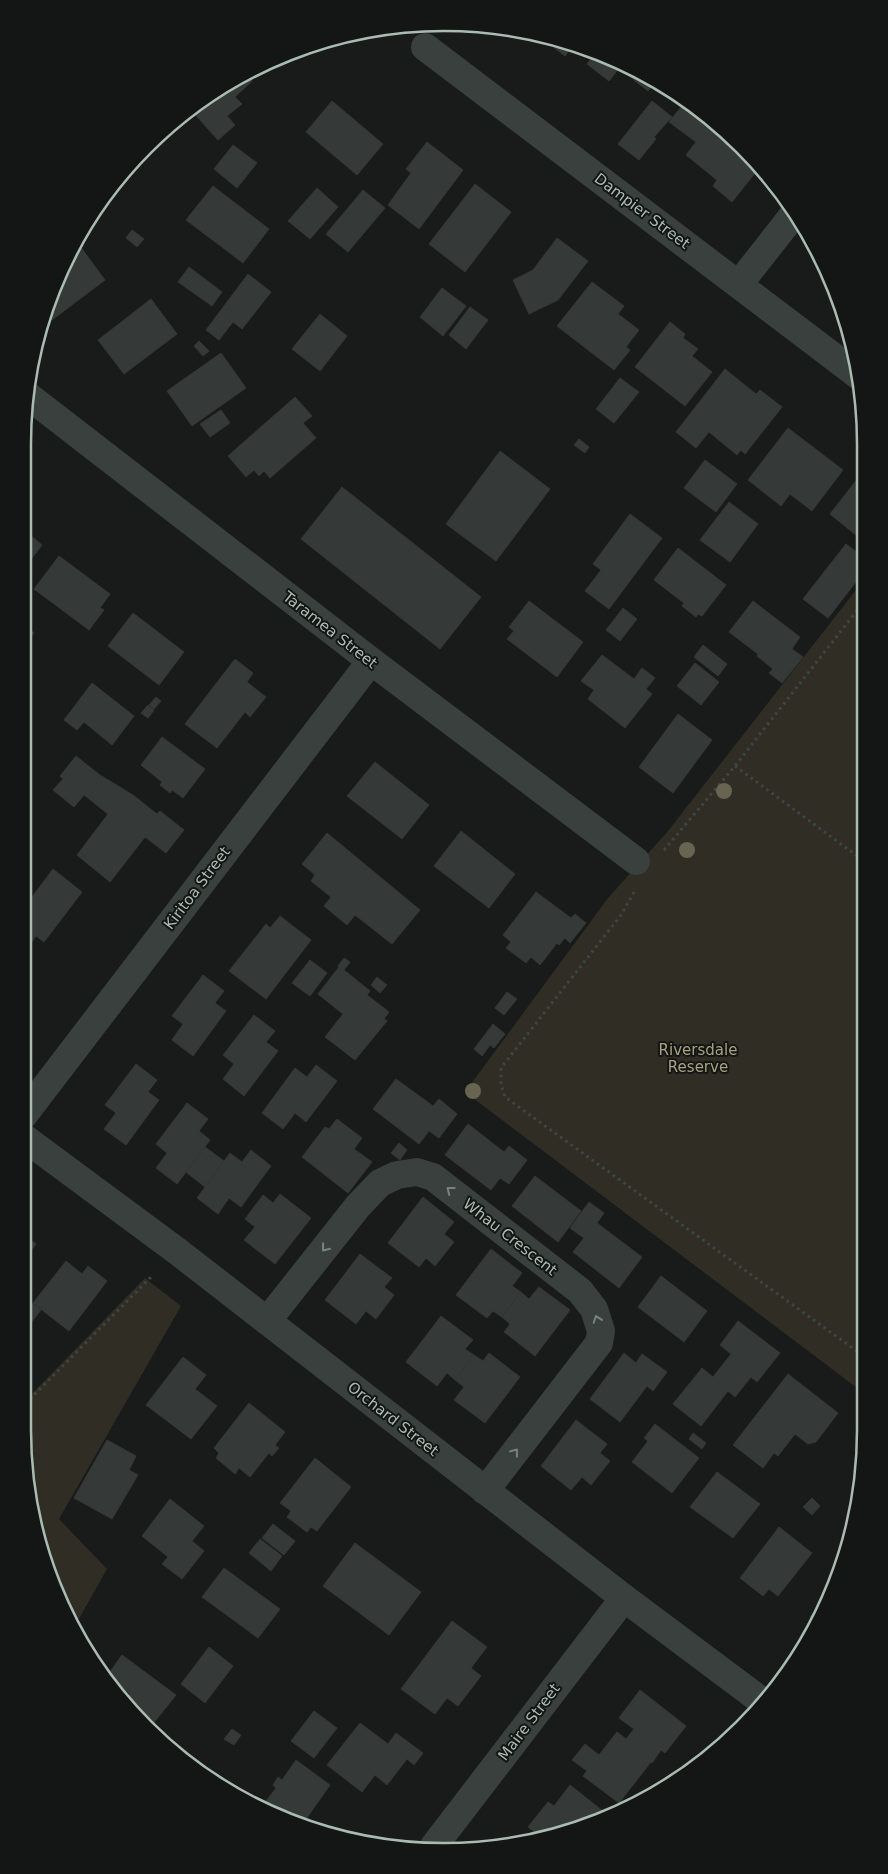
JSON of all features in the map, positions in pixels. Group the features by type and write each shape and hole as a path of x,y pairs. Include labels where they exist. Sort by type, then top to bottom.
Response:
{"street":[{"name":"Dampier Street","path":"425,47 850,370"},
{"path":"739,284 790,219"},
{"name":"Taramea Street","path":"34,400 371,661 641,866"},
{"name":"Kiritoa Street","path":"31,1104 371,661"},
{"name":"Orchard Street","path":"31,1144 177,1251 485,1491 757,1698"},
{"name":"Whau Crescent","path":"267,1321 358,1206 380,1183 397,1175 417,1172 433,1177 526,1248 580,1291 594,1310 601,1331 599,1343 485,1491"},
{"name":"Maire Street","path":"437,1843 624,1598"}],"path":[{"path":"857,611 735,766 641,866 620,915 502,1068 501,1084 505,1097 857,1351"},
{"path":"735,766 857,857"},
{"path":"31,1398 151,1278"}],"green space":[{"name":"Riversdale Reserve","path":"857,589 857,1388 465,1092 608,898 668,831"},
{"path":"145,1278 181,1306 59,1519 107,1569 78,1620 53,1563 39,1511 32,1457 31,1395"}],"building":[{"path":"551,45 569,51 565,56"},
{"path":"591,59 618,70 609,81 587,64"},
{"path":"626,74 651,87 648,91"},
{"path":"251,80 252,81 235,97 242,104 227,116 235,125 218,140 196,115"},
{"path":"332,101 383,144 357,175 306,132"},
{"path":"652,101 672,117 654,137 656,139 639,160 618,144"},
{"path":"681,107 716,134 755,173 732,202 713,186 717,180 686,155 696,142 669,122"},
{"path":"427,142 463,170 419,229 388,205 411,173 406,169"},
{"path":"233,145 257,163 237,188 214,169"},
{"path":"475,184 511,212 465,272 429,244"},
{"path":"213,186 269,229 243,263 186,220"},
{"path":"317,188 338,207 310,239 288,221"},
{"path":"363,190 385,208 348,252 326,234"},
{"path":"132,230 144,239 137,247 126,238"},
{"path":"557,238 588,261 558,300 529,314 513,280 533,270"},
{"path":"81,248 105,280 52,320 53,311 63,286"},
{"path":"189,267 222,292 212,306 178,282"},
{"path":"248,274 271,292 242,329 233,322 219,340 206,330"},
{"path":"592,282 624,306 618,314 639,330 626,347 630,350 614,370 557,326"},
{"path":"442,288 466,306 443,336 420,317"},
{"path":"151,299 177,334 124,374 98,340"},
{"path":"470,307 488,320 466,349 449,335"},
{"path":"320,314 347,336 320,371 292,349"},
{"path":"670,322 685,334 683,338 698,349 692,356 712,372 685,406 635,367"},
{"path":"199,341 209,351 203,356 194,346"},
{"path":"221,353 246,388 192,426 167,391"},
{"path":"725,369 756,394 760,390 782,407 745,454 741,450 737,455 709,432 696,448 676,432"},
{"path":"620,378 639,392 614,423 596,409"},
{"path":"295,397 312,416 303,423 316,438 270,478 264,471 259,476 254,470 246,477 228,456"},
{"path":"221,410 230,423 210,437 200,424"},
{"path":"788,428 843,470 812,511 790,494 781,506 748,480"},
{"path":"579,439 589,447 585,453 574,445"},
{"path":"500,451 550,489 496,561 446,524"},
{"path":"705,460 737,484 716,512 684,488"},
{"path":"857,479 857,536 830,514"},
{"path":"342,487 481,597 440,649 301,539"},
{"path":"729,502 758,524 730,562 700,540"},
{"path":"630,514 662,538 609,609 585,591 601,570 593,564"},
{"path":"31,536 42,545 31,559"},
{"path":"846,544 857,552 857,580 828,618 803,599"},
{"path":"678,548 726,585 702,616 698,614 696,617 682,606 684,603 654,580"},
{"path":"59,556 110,594 100,608 104,610 89,630 34,589"},
{"path":"529,601 583,642 557,677 507,639 514,631 509,627"},
{"path":"753,601 800,637 792,649 803,657 782,683 769,673 773,669 757,656 758,654 729,632"},
{"path":"623,608 637,619 620,641 606,630"},
{"path":"133,613 184,652 159,685 108,646"},
{"path":"703,645 727,664 718,676 694,657"},
{"path":"602,655 634,679 642,668 655,678 646,689 652,694 625,728 588,699 594,690 581,681"},
{"path":"235,659 253,673 247,682 266,697 250,717 245,712 217,748 185,724"},
{"path":"695,663 719,682 701,705 677,686"},
{"path":"92,683 134,716 112,745 84,722 77,730 64,720"},
{"path":"156,697 161,701 154,709 149,705"},
{"path":"148,705 154,710 148,718 141,713"},
{"path":"678,714 712,740 673,793 639,767"},
{"path":"162,737 205,769 183,798 172,790 170,793 160,785 162,782 141,765"},
{"path":"76,756 157,814 160,811 184,830 166,853 145,837 110,882 77,855 108,814 84,795 74,807 53,790 63,779 60,776"},
{"path":"375,762 429,805 402,839 347,796"},
{"path":"461,831 515,874 489,908 434,866"},
{"path":"327,833 420,910 392,944 355,915 347,925 324,906 331,897 311,881 315,875 302,864"},
{"path":"53,869 82,892 44,942 36,936 31,943 31,898"},
{"path":"536,892 571,918 575,914 586,923 570,943 565,938 559,945 557,943 540,965 531,957 526,963 506,948 511,942 503,935"},
{"path":"280,916 311,940 266,999 229,971 266,924 270,928"},
{"path":"344,958 350,962 344,970 370,991 367,995 389,1012 384,1019 387,1021 355,1060 325,1037 343,1014 318,994"},
{"path":"310,960 327,973 310,996 292,983"},
{"path":"203,975 224,991 215,1003 226,1011 193,1056 172,1040 183,1024 172,1016"},
{"path":"377,977 387,985 380,993 371,985"},
{"path":"507,992 517,999 504,1015 495,1008"},
{"path":"254,1015 275,1031 266,1042 278,1051 244,1096 223,1079 234,1064 223,1055"},
{"path":"493,1024 505,1034 494,1048 490,1045 482,1056 474,1049"},
{"path":"136,1064 157,1080 148,1092 159,1100 126,1145 104,1129 116,1113 105,1105"},
{"path":"316,1065 337,1081 306,1122 295,1113 283,1129 262,1113 295,1068 307,1077"},
{"path":"396,1079 433,1106 439,1099 457,1114 439,1138 429,1131 419,1144 373,1109"},
{"path":"187,1103 208,1119 199,1131 210,1140 177,1184 156,1168 167,1153 156,1144"},
{"path":"337,1119 362,1138 354,1149 372,1162 348,1193 302,1157 325,1127 329,1129"},
{"path":"468,1124 504,1152 509,1146 527,1160 509,1184 500,1178 491,1190 445,1155"},
{"path":"399,1143 407,1150 400,1160 391,1153"},
{"path":"205,1147 224,1161 205,1187 186,1172"},
{"path":"251,1150 271,1166 241,1207 229,1198 218,1214 197,1198 230,1153 242,1162"},
{"path":"535,1176 581,1211 558,1242 512,1206"},
{"path":"280,1194 311,1218 275,1264 244,1240 255,1227 245,1219 263,1195 273,1203"},
{"path":"423,1197 454,1222 444,1234 454,1242 435,1266 426,1258 419,1267 388,1243"},
{"path":"589,1202 604,1213 597,1223 642,1257 619,1288 573,1252 584,1238 570,1228"},
{"path":"31,1240 36,1244 31,1251"},
{"path":"491,1249 522,1273 512,1286 521,1292 502,1317 493,1311 487,1318 456,1295"},
{"path":"360,1254 392,1278 384,1287 394,1295 376,1319 366,1311 356,1324 325,1300"},
{"path":"66,1261 82,1274 88,1266 107,1281 69,1331 33,1303"},
{"path":"661,1276 707,1311 684,1342 638,1307"},
{"path":"539,1287 570,1310 535,1356 504,1332 510,1324 502,1317 521,1292 529,1299"},
{"path":"31,1302 41,1310 31,1323"},
{"path":"441,1316 473,1340 465,1349 474,1355 455,1380 447,1373 437,1386 406,1362"},
{"path":"738,1321 780,1353 757,1382 751,1377 735,1397 728,1391 701,1426 673,1404 702,1368 713,1377 731,1354 720,1345"},
{"path":"489,1353 520,1377 485,1423 454,1400 464,1387 455,1380 474,1355 483,1361"},
{"path":"624,1353 636,1363 642,1354 667,1372 653,1391 647,1386 620,1422 590,1399"},
{"path":"183,1357 206,1375 195,1389 217,1406 191,1439 146,1405"},
{"path":"788,1374 838,1413 816,1442 808,1444 795,1434 778,1456 774,1453 763,1468 733,1445"},
{"path":"249,1403 285,1432 275,1445 279,1448 272,1456 269,1453 250,1477 239,1468 235,1474 216,1458 219,1453 214,1448"},
{"path":"576,1420 607,1444 600,1453 610,1461 591,1485 582,1477 571,1490 541,1466"},
{"path":"655,1424 699,1458 672,1493 632,1462 648,1441 644,1438"},
{"path":"693,1433 706,1443 702,1449 689,1439"},
{"path":"107,1440 136,1456 129,1470 138,1475 112,1519 74,1498"},
{"path":"315,1458 351,1487 317,1531 311,1527 307,1532 287,1517 291,1511 280,1503"},
{"path":"717,1472 760,1504 733,1538 690,1507"},
{"path":"812,1498 820,1506 812,1515 803,1507"},
{"path":"170,1499 204,1526 192,1541 204,1551 182,1579 162,1564 168,1557 142,1536"},
{"path":"273,1524 295,1541 284,1555 262,1538"},
{"path":"779,1527 812,1553 778,1596 769,1589 763,1596 740,1578"},
{"path":"260,1539 282,1556 271,1571 249,1553"},
{"path":"355,1543 421,1592 389,1635 323,1586"},
{"path":"224,1568 280,1609 258,1638 202,1597"},
{"path":"452,1621 487,1647 471,1668 481,1676 458,1706 447,1698 435,1714 401,1689"},
{"path":"209,1647 233,1666 205,1703 181,1684"},
{"path":"122,1655 176,1695 153,1723 110,1672"},
{"path":"640,1690 686,1726 665,1753 661,1750 619,1803 583,1776 587,1771 572,1760 585,1744 599,1755 617,1732 626,1739 634,1729 619,1718"},
{"path":"314,1711 337,1728 314,1758 291,1741"},
{"path":"360,1723 388,1744 396,1733 423,1753 414,1765 407,1759 387,1785 375,1775 362,1792 327,1765"},
{"path":"232,1729 241,1735 234,1745 224,1739"},
{"path":"296,1760 330,1785 306,1819 265,1802 276,1788 273,1785 278,1777 282,1780"},
{"path":"570,1785 603,1811 577,1821 535,1833 528,1827 548,1802 554,1806"}]}
